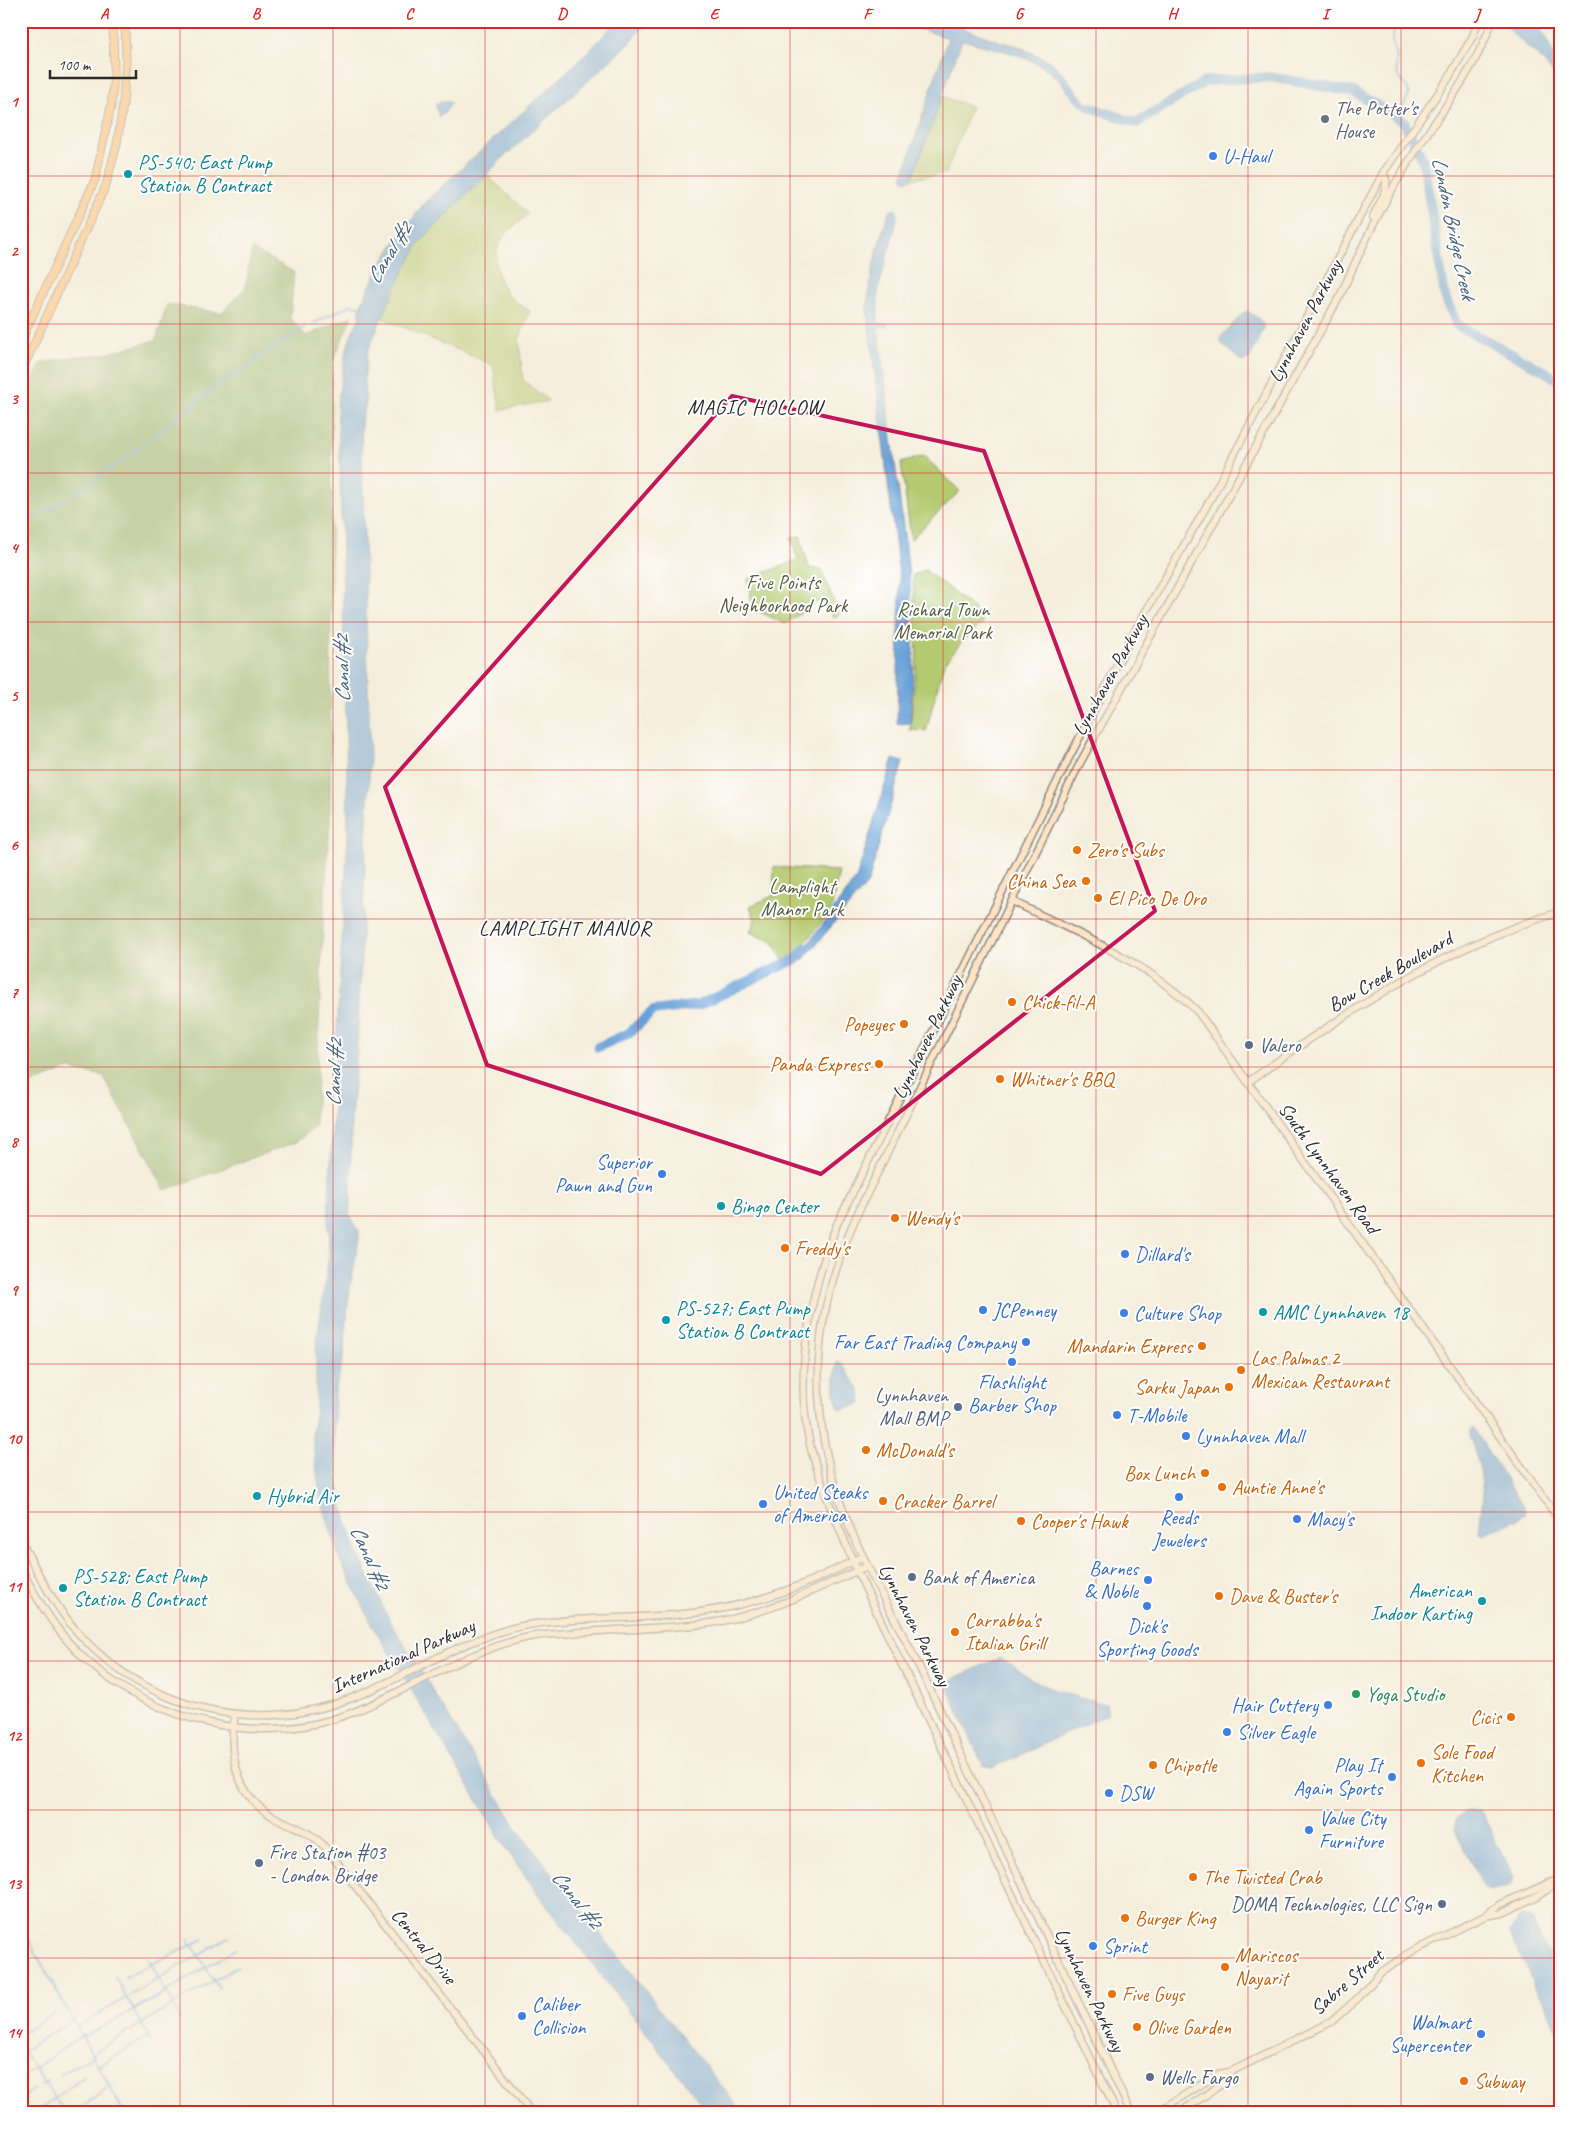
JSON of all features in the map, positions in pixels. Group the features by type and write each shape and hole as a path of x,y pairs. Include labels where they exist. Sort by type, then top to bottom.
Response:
{"main road":[{"path":"21,341 95,180 111,106 114,71 113,21"},
{"path":"21,373 106,185 117,144 124,104 125,21"},
{"name":"Lynnhaven Parkway","path":"1117,2113 853,1562 832,1513 818,1474 805,1412 804,1376 811,1313 829,1245 1077,743 1134,634 1210,500 1383,173 1448,80 1473,36 1478,21"},
{"name":"Lynnhaven Parkway","path":"1131,2113 925,1678 867,1566 832,1479 824,1445 818,1375 821,1330 829,1288 841,1248 1080,763 1341,294 1371,228 1415,152 1470,68 1492,21"},
{"path":"1371,228 1373,215 1386,188 1386,179 1383,173"},
{"name":"South Lynnhaven Road","path":"1012,901 1110,949 1173,990 1207,1024 1560,1521"},
{"name":"Bow Creek Boulevard","path":"1248,1082 1363,1004 1428,966 1486,938 1560,912"},
{"name":"International Parkway","path":"21,1541 52,1599 77,1632 118,1671 171,1699 195,1707 235,1714 272,1716 312,1712 352,1698 469,1642 525,1626 705,1612 736,1606 787,1591 863,1556"},
{"name":"International Parkway","path":"21,1568 57,1626 80,1654 103,1674 133,1694 162,1708 233,1728 283,1729 322,1722 348,1714 480,1652 530,1637 704,1624 739,1618 787,1602 867,1566"},
{"name":"Central Drive","path":"235,1714 232,1754 237,1775 244,1790 264,1810 306,1830 325,1847 532,2113"},
{"name":"Sabre Street","path":"1156,2113 1218,2074 1230,2072 1331,2022 1358,1998 1380,1973 1398,1959 1485,1916 1503,1913 1537,1896 1560,1880"},
{"name":"Sabre Street","path":"1179,2113 1223,2082 1230,2072"}],"highlighted area":[{"path":"732,396 984,451 1155,911 821,1174 487,1065 385,787"}],"green space":[{"path":"942,96 971,107 946,173 912,179"},
{"path":"487,175 528,214 510,229 502,239 496,262 499,278 506,292 511,298 530,311 519,340 523,380 549,401 500,410 493,365 382,318 418,241"},
{"path":"252,249 294,272 290,318 306,336 352,316 332,364 330,823 323,925 315,1127 296,1142 165,1190 103,1076 69,1069 21,1088 21,405 41,363 78,356 105,354 156,340 167,304 221,313 245,288"},
{"path":"924,456 960,491 911,539 901,463"},
{"name":"Five Points Neighborhood Park","path":"800,536 809,568 821,570 839,614 834,618 818,601 785,624 752,608 748,579 798,560 791,538"},
{"name":"Richard Town Memorial Park","path":"925,570 973,608 983,623 962,641 943,666 926,731 910,730 917,655 913,575"},
{"name":"Lamplight Manor Park","path":"774,867 839,871 831,910 797,953 784,962 774,943 750,932 755,920 750,906 773,896"}],"water":[{"name":"Canal #2","path":"617,21 648,21 630,43 506,155 421,241 395,286 368,351 364,382 366,404 361,421 370,757 357,1052 351,1119 351,1204 349,1213 359,1231 359,1239 349,1294 344,1356 335,1391 334,1447 341,1501 356,1550 390,1621 519,1831 734,2102 740,2113 709,2113 543,1901 506,1849 373,1626 339,1558 320,1496 312,1435 316,1405 316,1348 329,1254 328,1220 348,831 337,404 346,351 353,330 360,318 360,307 374,277 392,246 425,202 588,52"},
{"path":"894,21 943,21 1018,46 1051,62 1062,72 1090,108 1080,105 1056,77 1035,63 999,49 962,40 912,179 906,181 902,178 948,38"},
{"path":"1510,21 1540,21 1539,26 1552,51 1557,66 1560,95 1556,92 1558,81 1545,63 1510,31 1508,26"},
{"path":"448,101 451,103 445,113 439,117 435,103"},
{"path":"896,209 897,220 878,291 878,323 888,324 887,327 878,327 910,582 914,659 910,723 897,724 900,582 867,311 872,273 881,236 889,211"},
{"path":"1245,311 1257,317 1264,328 1250,358 1242,362 1220,342 1220,338"},
{"path":"893,759 903,762 868,883 802,961 798,958 856,879"},
{"path":"837,1362 841,1362 860,1391 862,1403 841,1410 835,1394"},
{"path":"1473,1428 1524,1507 1525,1513 1517,1520 1483,1535 1479,1532 1483,1494 1480,1470 1469,1431"},
{"path":"999,1658 1030,1678 1052,1689 1106,1704 1108,1714 993,1768 983,1765 948,1689 952,1679"},
{"path":"1466,1811 1481,1811 1514,1877 1512,1885 1490,1891 1484,1888 1454,1829 1456,1820"},
{"path":"1521,1915 1532,1920 1560,1976 1560,2038 1509,1932"}],"waterway":[{"path":"1392,21 1394,32 1392,40 1397,58 1396,69 1399,77 1407,87 1409,95 1402,108"},
{"path":"1499,22 1508,26"},
{"name":"London Bridge Creek","path":"1090,107 1136,123 1206,81 1271,77 1354,92 1387,111 1404,122 1423,160 1445,297 1457,325 1546,372 1560,382"},
{"path":"314,323 351,305 362,306"},
{"path":"24,523 84,488 149,440 203,396 305,327"},
{"path":"598,1047 629,1033 653,1011 699,1005 798,958 805,948"},
{"path":"21,1926 122,2109"},
{"path":"78,2026 229,1937"},
{"path":"188,1938 219,1989"},
{"path":"125,1977 204,1939"},
{"path":"84,2037 166,1992 235,1949"},
{"path":"149,1960 180,2019"},
{"path":"93,2053 238,1966"},
{"path":"115,1977 151,2041"},
{"path":"21,2034 54,2013"},
{"path":"21,2052 74,2019"},
{"path":"21,2078 83,2035"},
{"path":"99,2066 148,2036"},
{"path":"21,2048 65,2113"},
{"path":"61,2074 94,2055"},
{"path":"35,2113 84,2077"},
{"path":"41,2086 48,2081"},
{"path":"73,2113 110,2087"},
{"path":"21,2098 34,2089"},
{"path":"21,2108 24,2113"},
{"path":"121,2113 125,2109"}],"place":[{"name":"The Potter's House","path":"1325,119"},
{"name":"U-Haul","path":"1213,156"},
{"name":"PS-540; East Pump Station B Contract","path":"128,174"},
{"name":"Zero's Subs","path":"1077,850"},
{"name":"China Sea","path":"1086,881"},
{"name":"El Pico De Oro","path":"1098,898"},
{"name":"Chick-fil-A","path":"1012,1002"},
{"name":"Popeyes","path":"904,1024"},
{"name":"Valero","path":"1249,1045"},
{"name":"Panda Express","path":"879,1064"},
{"name":"Whitner's BBQ","path":"1000,1079"},
{"name":"Superior Pawn and Gun","path":"662,1174"},
{"name":"Bingo Center","path":"721,1206"},
{"name":"Wendy's","path":"895,1218"},
{"name":"Freddy's","path":"785,1248"},
{"name":"Dillard's","path":"1125,1254"},
{"name":"JCPenney","path":"983,1310"},
{"name":"AMC Lynnhaven 18","path":"1263,1312"},
{"name":"Culture Shop","path":"1124,1313"},
{"name":"PS-527; East Pump Station B Contract","path":"666,1320"},
{"name":"Far East Trading Company","path":"1026,1342"},
{"name":"Mandarin Express","path":"1202,1346"},
{"name":"Flashlight Barber Shop","path":"1012,1362"},
{"name":"Las Palmas 2 Mexican Restaurant","path":"1241,1370"},
{"name":"Sarku Japan","path":"1229,1387"},
{"name":"Lynnhaven Mall BMP","path":"958,1407"},
{"name":"T-Mobile","path":"1117,1415"},
{"name":"Lynnhaven Mall","path":"1186,1436"},
{"name":"McDonald's","path":"866,1450"},
{"name":"Box Lunch","path":"1205,1473"},
{"name":"Auntie Anne's","path":"1222,1487"},
{"name":"Hybrid Air","path":"257,1496"},
{"name":"Reeds Jewelers","path":"1179,1497"},
{"name":"Cracker Barrel","path":"883,1501"},
{"name":"United Steaks of America","path":"763,1504"},
{"name":"Macy's","path":"1297,1519"},
{"name":"Cooper's Hawk","path":"1021,1521"},
{"name":"Bank of America","path":"912,1577"},
{"name":"Barnes & Noble","path":"1148,1580"},
{"name":"PS-528; East Pump Station B Contract","path":"63,1588"},
{"name":"Dave & Buster's","path":"1219,1596"},
{"name":"American Indoor Karting","path":"1482,1601"},
{"name":"Dick's Sporting Goods","path":"1147,1606"},
{"name":"Carrabba's Italian Grill","path":"955,1632"},
{"name":"Yoga Studio","path":"1356,1694"},
{"name":"Hair Cuttery","path":"1328,1705"},
{"name":"Cicis","path":"1511,1717"},
{"name":"Silver Eagle","path":"1227,1732"},
{"name":"Sole Food Kitchen","path":"1421,1763"},
{"name":"Chipotle","path":"1153,1765"},
{"name":"Play It Again Sports","path":"1392,1777"},
{"name":"DSW","path":"1109,1793"},
{"name":"Value City Furniture","path":"1309,1830"},
{"name":"Fire Station #03 - London Bridge","path":"259,1863"},
{"name":"The Twisted Crab","path":"1193,1877"},
{"name":"DOMA Technologies, LLC Sign","path":"1442,1904"},
{"name":"Burger King","path":"1125,1918"},
{"name":"Sprint","path":"1093,1946"},
{"name":"Mariscos Nayarit","path":"1225,1967"},
{"name":"Five Guys","path":"1112,1994"},
{"name":"Caliber Collision","path":"522,2016"},
{"name":"Olive Garden","path":"1137,2027"},
{"name":"Walmart Supercenter","path":"1481,2034"},
{"name":"Wells Fargo","path":"1150,2077"},
{"name":"Subway","path":"1464,2081"}],"district":[{"name":"MAGIC HOLLOW","path":"755,407"},
{"name":"LAMPLIGHT MANOR","path":"565,928"}]}
